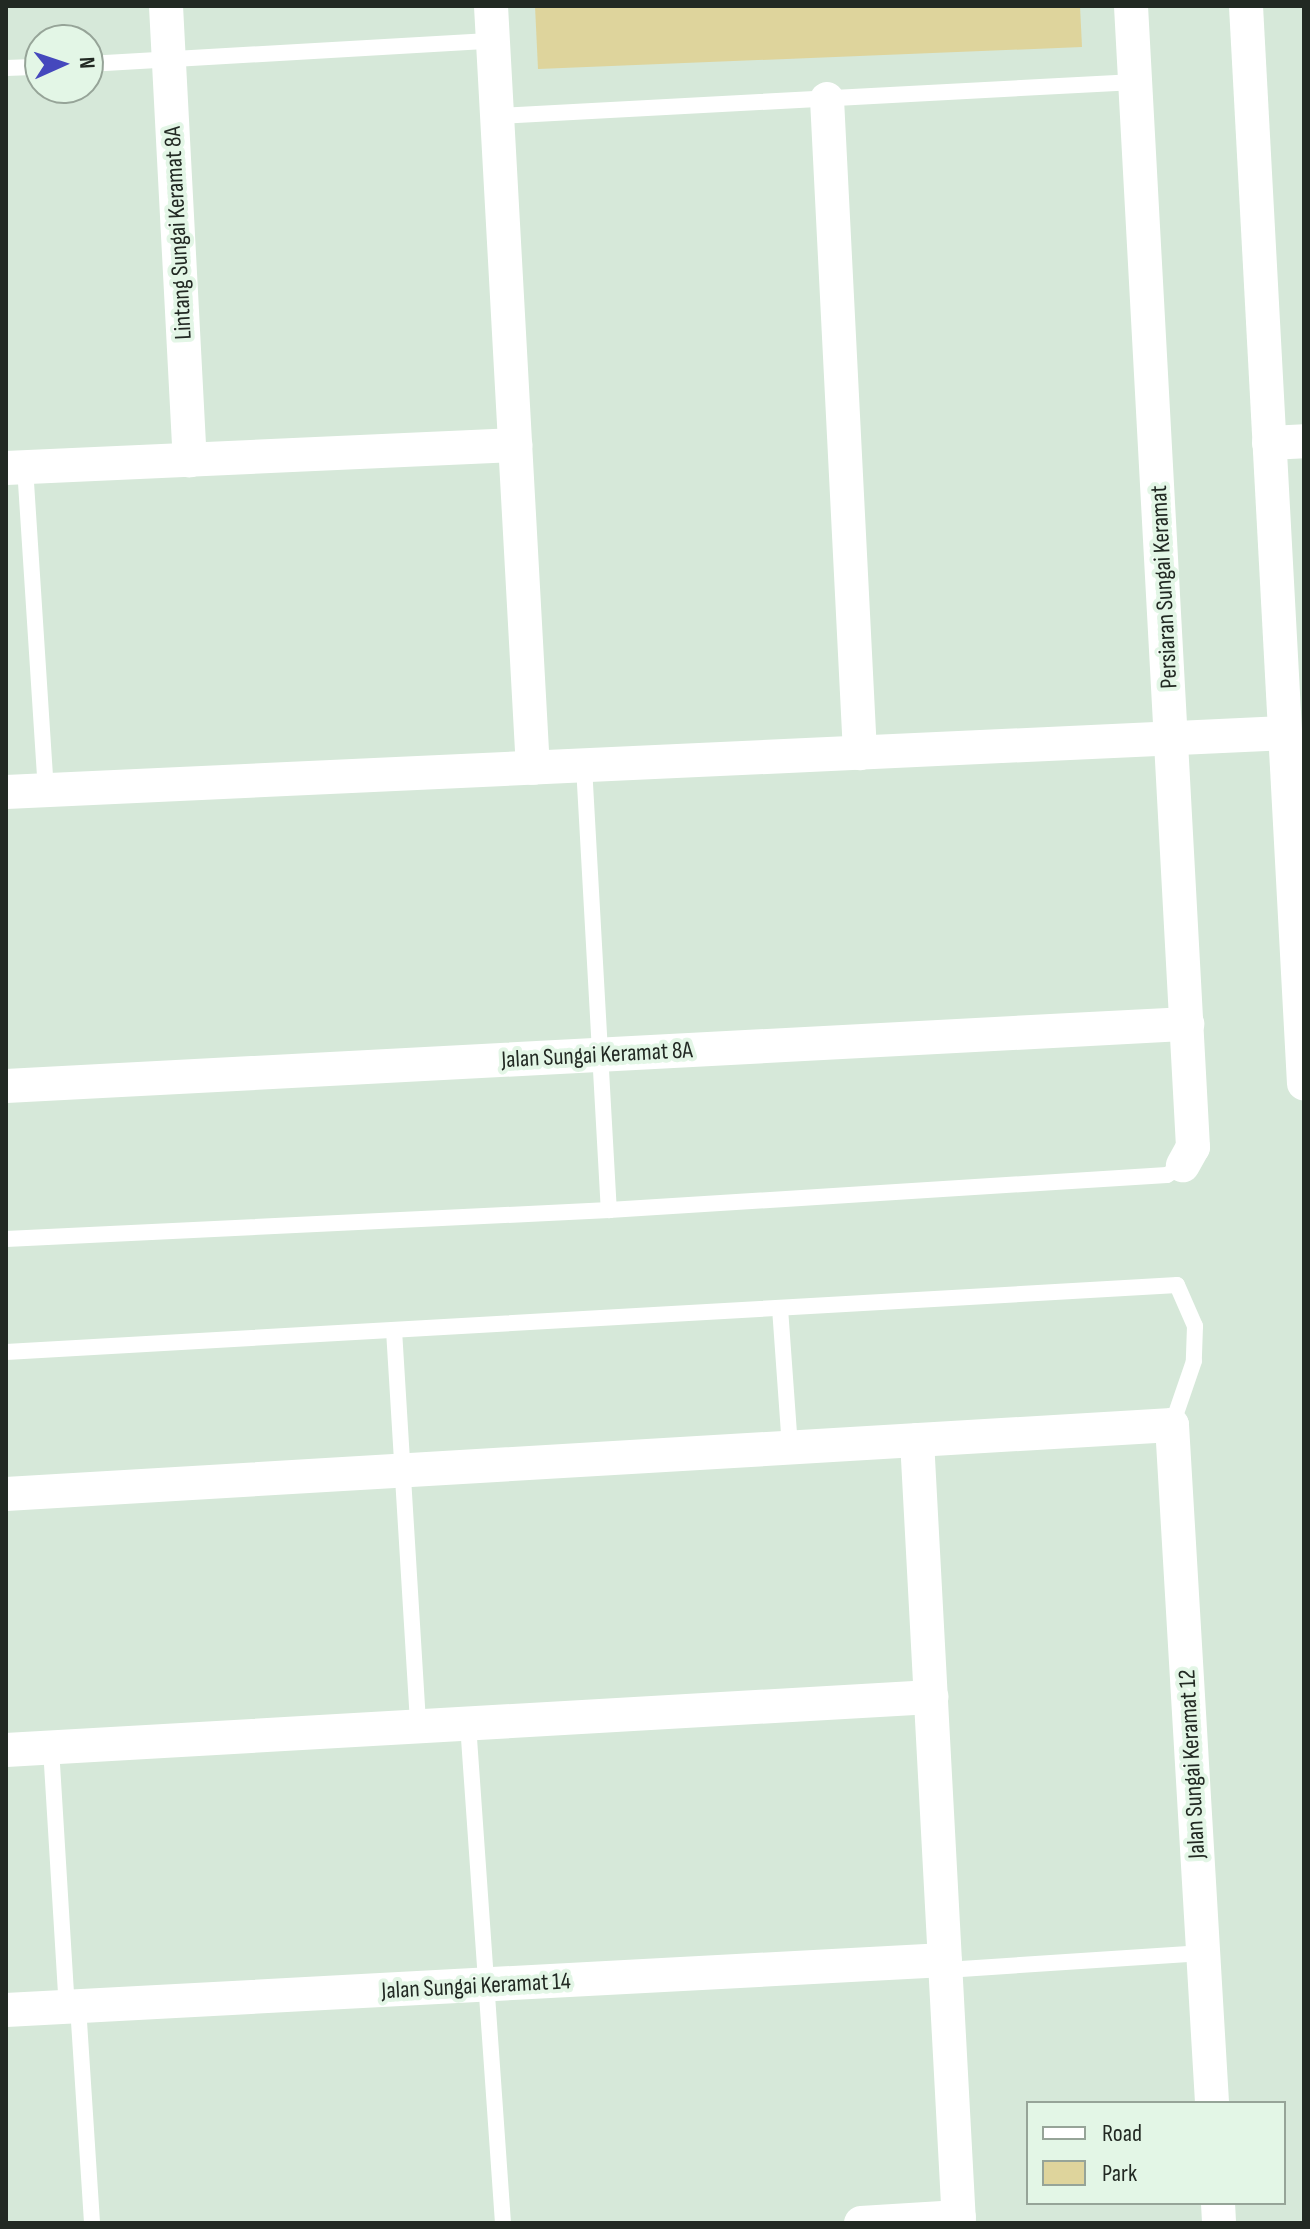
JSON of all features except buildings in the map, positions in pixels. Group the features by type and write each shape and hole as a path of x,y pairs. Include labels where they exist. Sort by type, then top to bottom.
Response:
{"street":[{"name":"Lintang Sungai Keramat 8A","path":"166,6 190,460"},
{"path":"491,6 533,768"},
{"name":"Persiaran Sungai Keramat","path":"1131,6 1193,1147 1183,1165"},
{"path":"1246,6 1304,1083"},
{"path":"827,99 860,753"},
{"path":"1269,443 1304,441"},
{"path":"16,468 515,445"},
{"path":"6,792 1285,733"},
{"name":"Jalan Sungai Keramat 8A","path":"6,1086 1187,1024"},
{"path":"6,1494 1172,1425"},
{"name":"Jalan Sungai Keramat 12","path":"1172,1425 1212,2101"},
{"path":"861,2223 959,2220 917,1440"},
{"path":"6,1750 931,1697"},
{"name":"Jalan Sungai Keramat 14","path":"6,2010 946,1965"}],"lane":[{"path":"104,63 493,41"},
{"path":"497,116 1135,82"},
{"path":"16,468 46,791"},
{"path":"584,766 609,1210"},
{"path":"6,1239 609,1210 1167,1175 1183,1165"},
{"path":"6,1352 1177,1285 1195,1326 1194,1361 1172,1425"},
{"path":"780,1308 790,1447"},
{"path":"394,1330 418,1727"},
{"path":"468,1724 503,2223"},
{"path":"51,1748 92,2223"},
{"path":"946,1965 1203,1953"}],"green space":[{"path":"535,6 1080,6 1082,47 538,69"}]}
